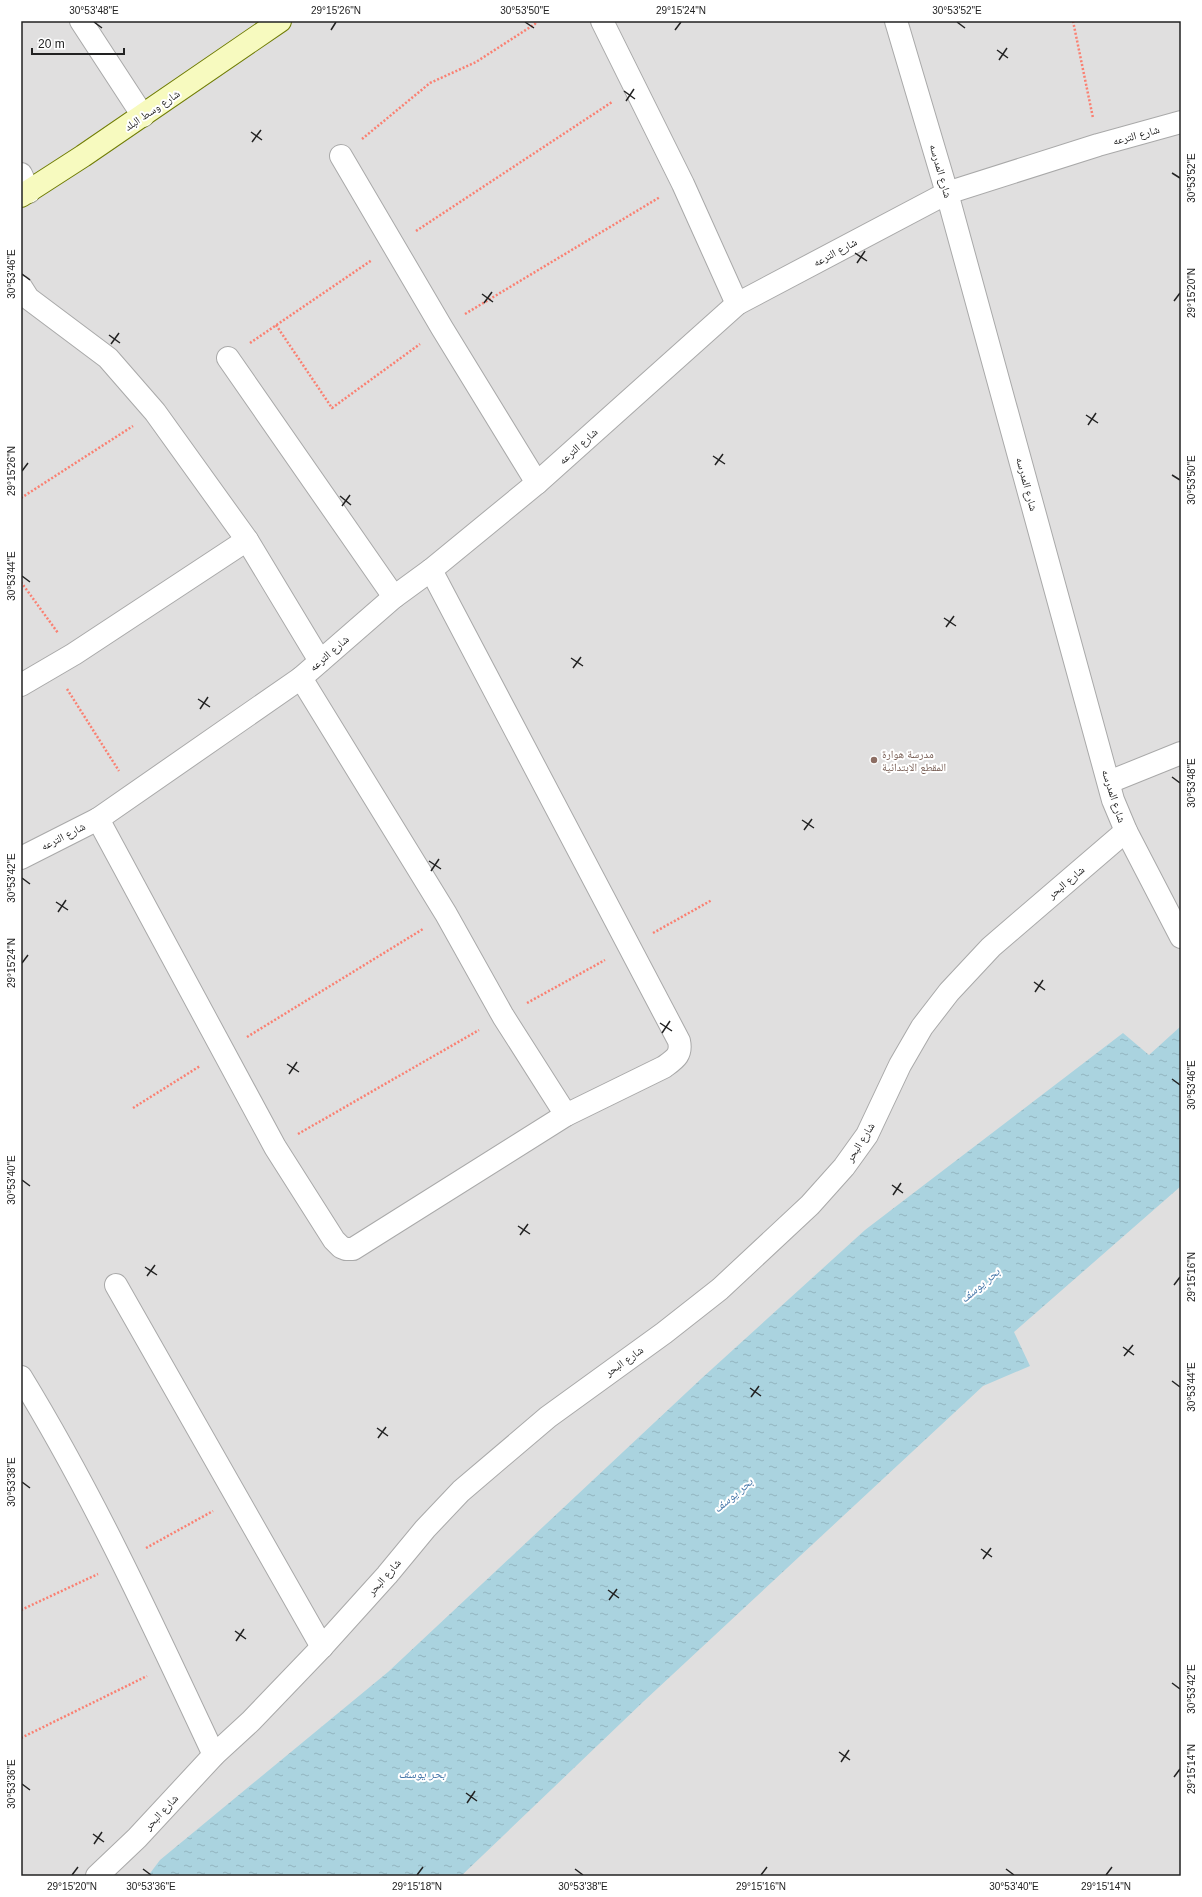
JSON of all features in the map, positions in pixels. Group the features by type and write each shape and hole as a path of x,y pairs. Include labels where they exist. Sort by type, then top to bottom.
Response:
{"street":[{"path":"81,21 143,116"},
{"name":"شارع وسط البلد","path":"24,187 143,116 263,27 280,21"},
{"path":"602,21 683,184 737,304"},
{"name":"شارع المدرسه","path":"896,21 947,193 1114,800 1126,831 1181,937"},
{"name":"شارع الترعه","path":"22,855 98,819 133,793 301,678 394,597 431,570 537,482 737,304 947,193 1098,145 1181,122"},
{"path":"341,156 442,328 537,482"},
{"path":"21,287 28,298 108,358 155,412 247,540 320,661"},
{"path":"228,358 394,597"},
{"path":"21,685 74,654 247,540"},
{"path":"98,819 275,1147 334,1240 341,1247 353,1249 566,1115 664,1067 679,1055 679,1041 431,570"},
{"path":"301,678 446,914 503,1016 566,1115"},
{"path":"1109,782 1181,753"},
{"name":"شارع البحر","path":"98,1876 137,1838 214,1755 251,1721 322,1647 387,1575 425,1529 461,1491 548,1417 664,1333 720,1289 810,1205 844,1167 867,1135 900,1065 922,1027 948,992 991,947 1126,831"},
{"path":"116,1285 322,1647"},
{"path":"21,1377 47,1420 123,1562 214,1755"}],"path":[{"path":"341,156 430,84 476,62 534,24 536,21"},
{"path":"1073,21 1098,145"},
{"path":"228,358 393,246 634,87"},
{"path":"276,325 332,408 442,328 683,184"},
{"path":"21,498 155,412"},
{"path":"21,582 74,654"},
{"path":"53,666 133,793"},
{"path":"133,1108 446,914"},
{"path":"275,1147 503,1016"},
{"path":"21,1738 171,1664"}],"shaded area":[{"path":"21,21 1181,21 1181,1876 21,1876"}],"water":[{"name":"بحر يوسف","path":"1181,1026 1181,1186 1014,1332 1030,1366 983,1386 644,1701 461,1876 148,1876 160,1860 388,1672 702,1378 865,1230 1123,1033 1149,1055"}],"place":[{"name":"مدرسة هوارة المقطع اﻻبتدائية","path":"874,760"}]}
